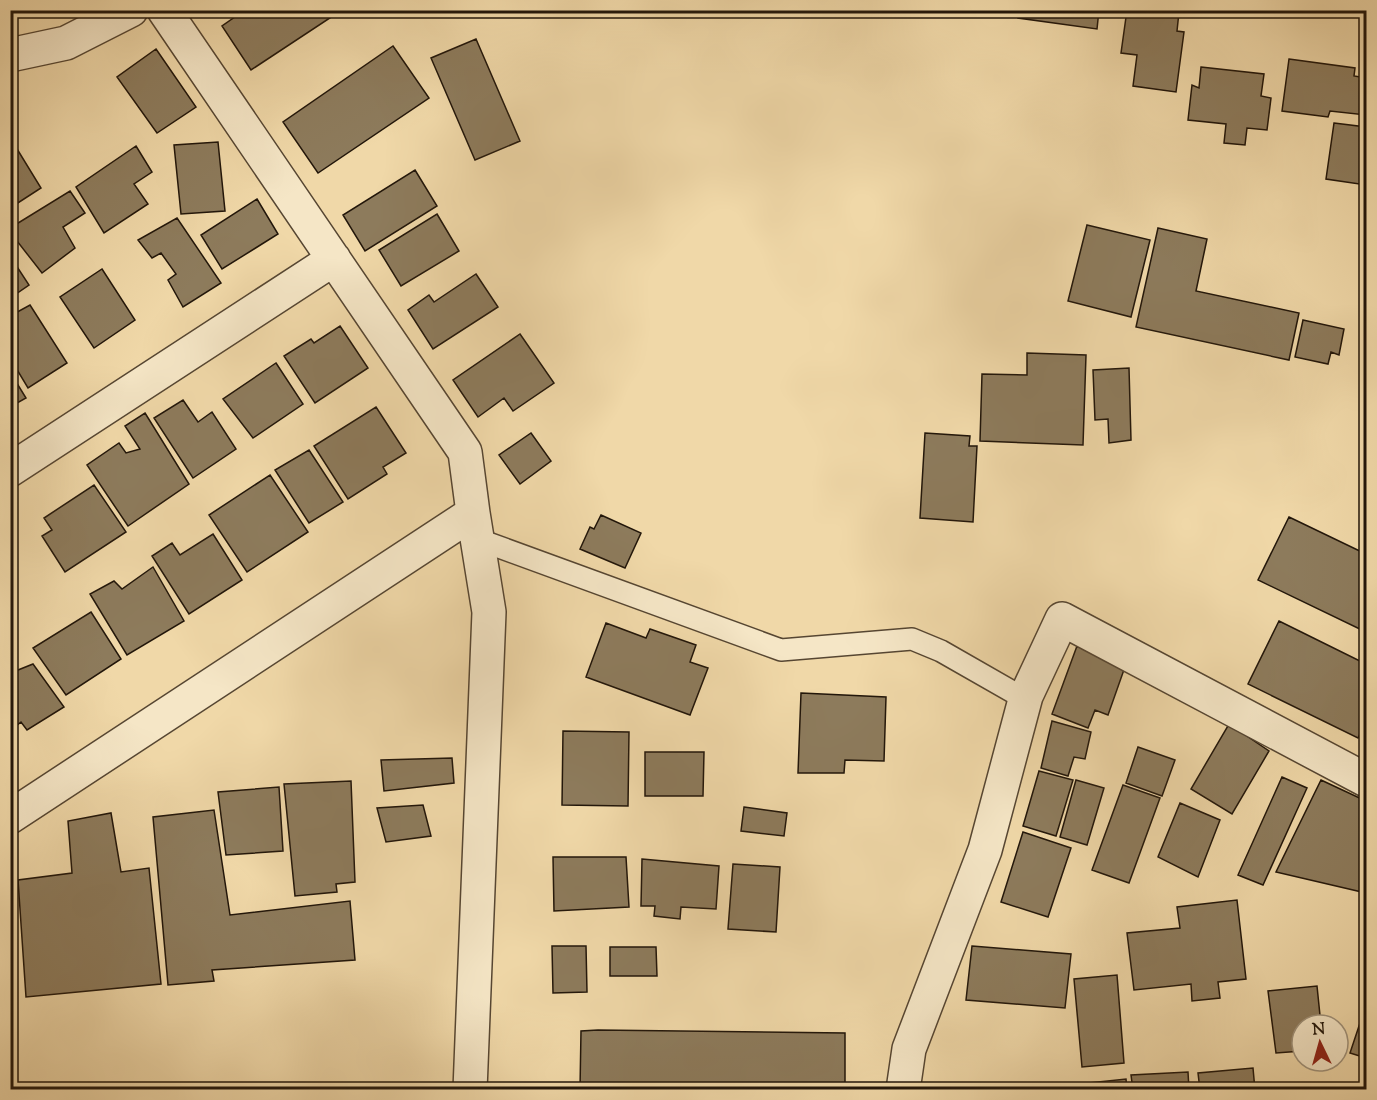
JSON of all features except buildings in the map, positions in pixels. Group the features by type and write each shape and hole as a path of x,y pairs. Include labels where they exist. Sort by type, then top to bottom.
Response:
{"street":[{"path":"10,56 66,43 131,10"},
{"path":"164,10 465,452 489,612 470,1089"},
{"path":"10,470 334,259"},
{"path":"10,817 475,526"},
{"path":"903,1089 909,1049 985,850 1025,699 1062,619 1366,780"}],"lane":[{"path":"475,526 782,650 912,639 940,651 1025,699"}]}
